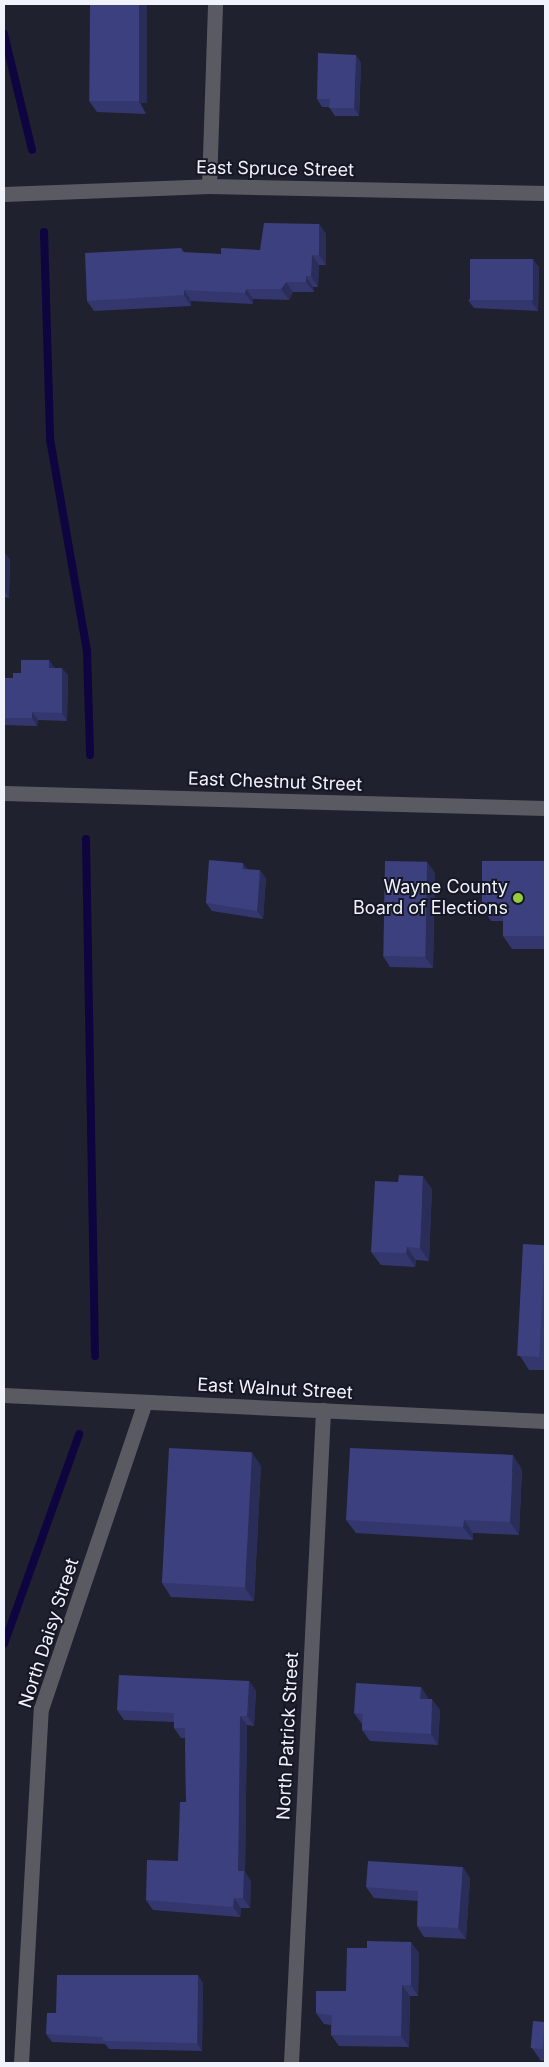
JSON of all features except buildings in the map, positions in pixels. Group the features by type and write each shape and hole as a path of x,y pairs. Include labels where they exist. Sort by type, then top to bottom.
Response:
{"street":[{"path":"209,186 215,4"},
{"name":"East Spruce Street","path":"4,194 209,186 545,193"},
{"name":"East Chestnut Street","path":"4,793 545,808"},
{"name":"East Walnut Street","path":"4,1395 545,1421"},
{"name":"North Daisy Street","path":"21,2063 41,1710 145,1402"},
{"name":"North Patrick Street","path":"291,2063 323,1410"}],"waterway":[{"path":"4,34 32,150"},
{"path":"44,232 50,439 87,651 90,755"},
{"path":"86,839 95,1356"},
{"path":"4,1644 79,1434"}],"place":[{"name":"Wayne County Board of Elections","path":"518,898"}]}
